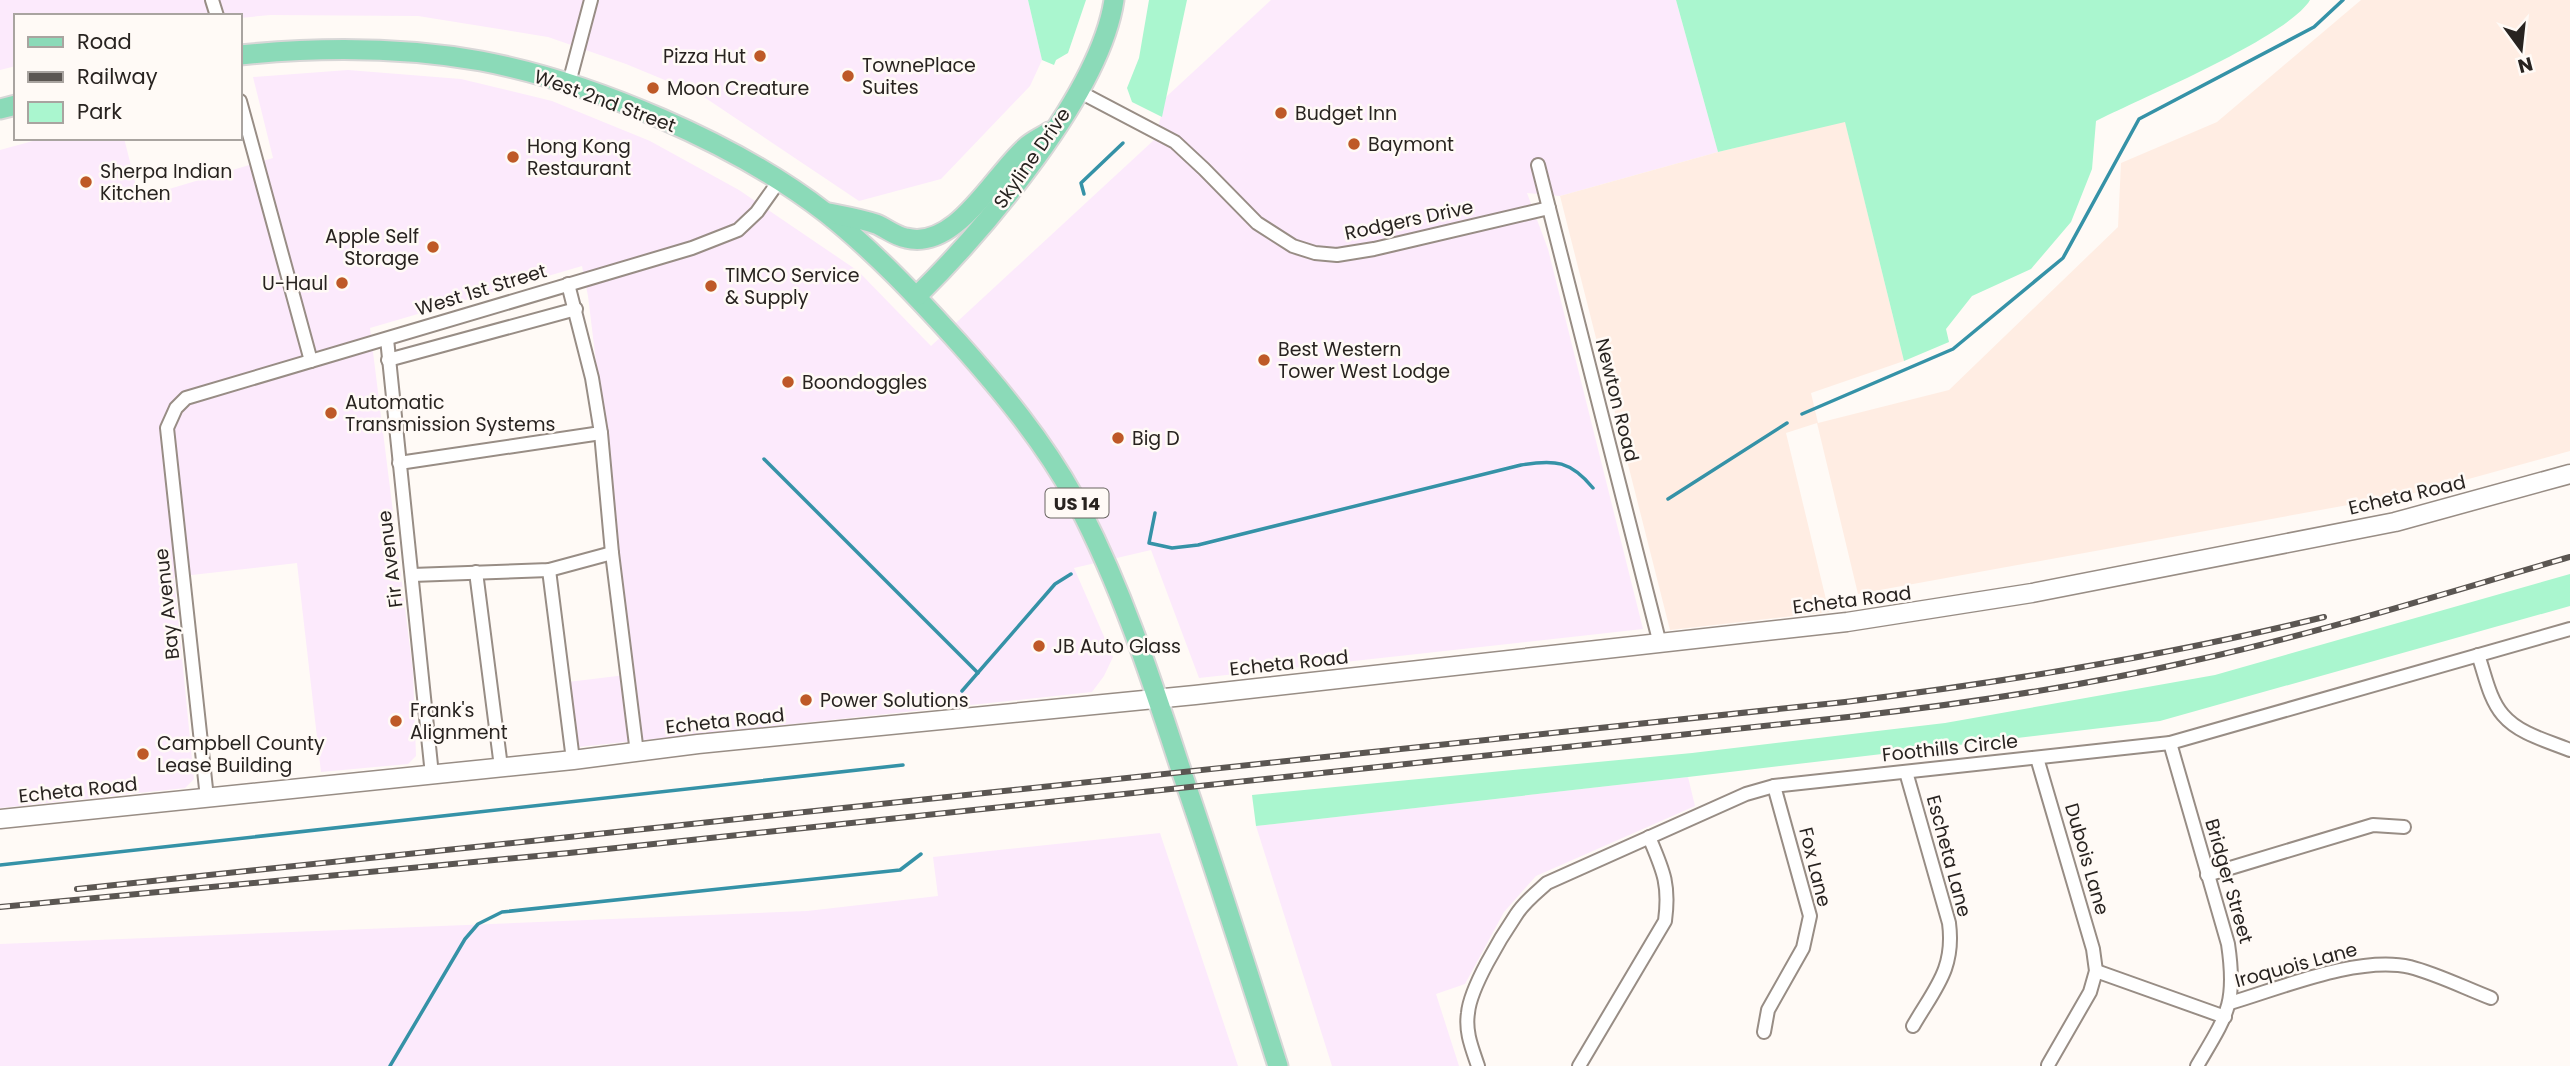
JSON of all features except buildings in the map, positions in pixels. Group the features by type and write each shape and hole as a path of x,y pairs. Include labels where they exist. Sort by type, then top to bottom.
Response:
{"main road":[{"name":"Skyline Drive","path":"917,296 1005,199 1056,128 1096,55 1112,13 1114,0"},
{"name":"West 2nd Street","path":"242,55 310,50 422,54 482,61 569,83 684,129 779,181 824,211 917,296"},
{"path":"824,211 877,225 907,239 930,238 957,222 990,189 1026,146 1056,128"},
{"name":"US 14","path":"917,296 998,387 1050,458 1071,492 1098,546 1158,698 1278,1066"}],"street":[{"path":"569,83 591,0"},
{"name":"Rodgers Drive","path":"1078,91 1175,142 1257,223 1293,246 1315,253 1337,255 1374,249 1549,208"},
{"path":"242,108 311,361"},
{"name":"Newton Road","path":"1538,165 1660,644"},
{"name":"West 1st Street","path":"176,408 186,398 692,248 738,230 757,212 779,181"},
{"path":"568,284 592,378 601,433 612,553 637,752"},
{"path":"388,360 576,309"},
{"name":"Fir Avenue","path":"387,339 432,775"},
{"name":"Bay Avenue","path":"176,408 167,428 207,797"},
{"path":"399,463 601,433"},
{"name":"Echeta Road","path":"0,819 1158,698 1896,616 2032,593 2395,522 2570,474"},
{"path":"412,575 549,570 612,553"},
{"path":"549,570 573,760"},
{"path":"476,572 501,767"},
{"name":"Foothills Circle","path":"1478,1066 1468,1035 1467,1013 1471,994 1516,914 1546,883 1746,794 1774,786 2170,743 2570,629"},
{"path":"2478,655 2492,696 2502,715 2521,730 2570,750"},
{"name":"Bridger Street","path":"2170,743 2228,944 2233,975 2230,1003 2225,1017 2197,1066"},
{"name":"Dubois Lane","path":"2038,758 2093,949 2096,971"},
{"name":"Escheta Lane","path":"1906,772 1949,923 1952,945 1948,966 1913,1026"},
{"name":"Fox Lane","path":"1764,1032 1768,1010 1803,948 1810,916 1774,786"},
{"path":"2207,874 2373,825 2404,827"},
{"path":"1579,1066 1665,921 1668,896 1666,885 1649,837"},
{"name":"Iroquois Lane","path":"2230,1003 2358,965 2385,964 2411,968 2491,998"},
{"path":"2048,1065 2090,992 2096,971 2225,1017"}],"shaded area":[{"path":"0,0 1028,0 1042,60 1030,86 941,179 859,201 701,95 626,64 548,37 418,16 270,15 242,18 242,14 14,14 14,66 0,70"},
{"path":"1271,0 1676,0 1718,152 1560,196 1527,193 1548,249 1643,629 1199,678 1151,550 1074,568 1113,657 1092,692 578,747 568,682 634,674 588,296 582,266 370,328 413,672 416,756 408,764 321,772 297,563 174,577 194,779 185,788 0,808 0,150 37,140 124,140 139,198 273,158 253,77 348,70 461,79 552,101 650,141 739,190 858,271 931,346 1155,139 1166,97"},
{"path":"2361,0 2570,0 2570,451 2425,491 1858,594 1817,423 1786,433 1829,612 1670,630 1560,196 1718,152 1845,121 1904,361 1811,393 1818,423 1949,390 2118,227 2121,163 2217,122"},
{"path":"1688,777 1695,806 1536,876 1504,912 1465,984 1436,994 1459,1066 1332,1066 1256,826"},
{"path":"1160,833 1238,1066 0,1066 0,944 807,911 938,896 933,857"}],"green space":[{"path":"1028,0 1086,0 1068,53 1056,60 1054,65 1042,60"},
{"path":"1149,0 1187,0 1162,117 1132,102 1127,88 1139,58"},
{"path":"1676,0 2310,0 2296,15 2274,31 2244,48 2096,121 2092,169 2071,222 2031,269 1972,296 1946,329 1949,342 1904,361 1845,122 1718,152"},
{"path":"2570,574 2570,606 2160,721 1256,826 1252,795 1692,753 1945,723 2215,675"}],"waterway":[{"path":"1802,414 1953,349 2063,258 2139,119 2314,27 2343,0"},
{"path":"1084,194 1081,183 1123,143"},
{"path":"1668,499 1787,423"},
{"path":"764,459 978,673"},
{"path":"1155,513 1149,543 1172,548 1198,545 1533,463 1544,462 1570,467 1593,488"},
{"path":"962,691 1055,584 1071,574"},
{"path":"0,865 903,765"},
{"path":"390,1066 465,939 478,924 502,912 900,870 921,854"}],"railway":[{"path":"0,907 569,853 1934,706 2107,679 2240,650 2570,557"},
{"path":"77,889 1845,702 2086,667 2324,617"}],"place":[{"name":"Pizza Hut","path":"760,56"},
{"name":"TownePlace Suites","path":"848,76"},
{"name":"Moon Creature","path":"653,88"},
{"name":"Budget Inn","path":"1281,113"},
{"name":"Baymont","path":"1354,144"},
{"name":"Hong Kong Restaurant","path":"513,157"},
{"name":"Sherpa Indian Kitchen","path":"86,182"},
{"name":"Apple Self Storage","path":"433,247"},
{"name":"U-Haul","path":"342,283"},
{"name":"TIMCO Service & Supply","path":"711,286"},
{"name":"Best Western Tower West Lodge","path":"1264,360"},
{"name":"Boondoggles","path":"788,382"},
{"name":"Automatic Transmission Systems","path":"331,413"},
{"name":"Big D","path":"1118,438"},
{"name":"JB Auto Glass","path":"1039,646"},
{"name":"Power Solutions","path":"806,700"},
{"name":"Frank's Alignment","path":"396,721"},
{"name":"Campbell County Lease Building","path":"143,754"}]}
